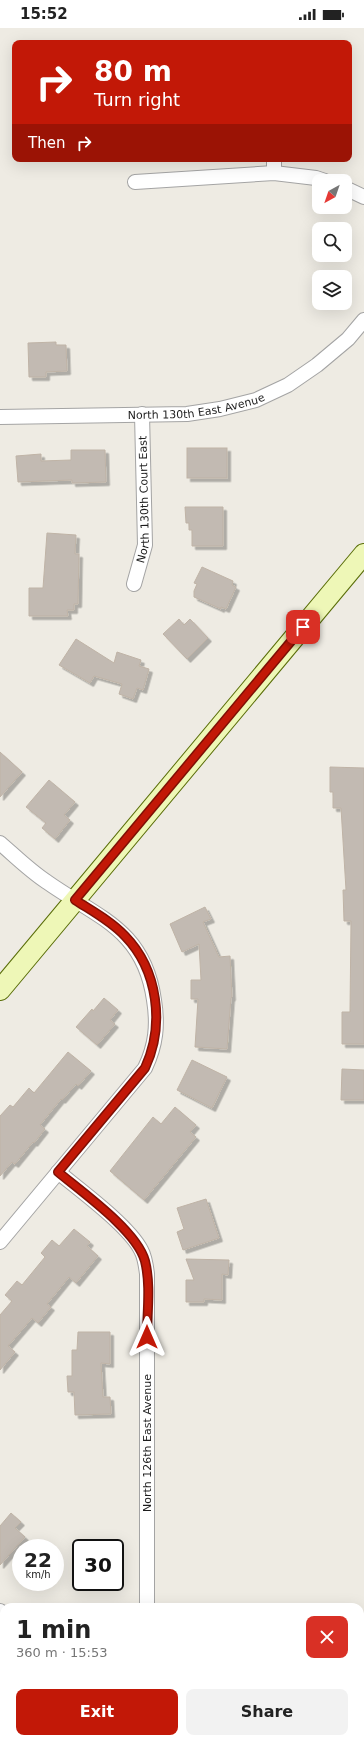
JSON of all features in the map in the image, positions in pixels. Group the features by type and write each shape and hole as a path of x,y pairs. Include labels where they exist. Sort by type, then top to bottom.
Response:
{"main road":[{"path":"0,990 364,554"}],"street":[{"path":"274,162 274,173"},
{"path":"135,182 274,173 312,178"},
{"path":"352,191 364,197"},
{"name":"North 130th East Avenue","path":"0,417 187,414 220,409 256,400 288,385 317,365 348,339 364,320"},
{"name":"North 130th Court East","path":"134,584 145,545 142,414"},
{"path":"0,843 47,882 106,919 125,935 143,960 149,973 157,1017 152,1054 145,1068 0,1242"},
{"name":"North 126th East Avenue","path":"58,1172 125,1228 141,1250 145,1260 147,1274 146,1603"}],"building":[{"path":"56,342 56,345 66,345 67,371 46,372 46,377 29,377 28,343"},
{"path":"187,448 227,448 227,478 187,478"},
{"path":"71,450 105,450 106,482 72,483 72,480 18,482 16,456 41,454 41,461 71,460"},
{"path":"185,507 223,507 223,546 192,546 192,530 189,530 189,523 186,523"},
{"path":"47,533 76,535 75,554 79,554 78,604 74,604 74,610 67,610 68,616 29,616 29,588 43,588"},
{"path":"202,567 233,581 232,585 236,587 226,609 221,607 221,609 194,597 194,591 197,584 194,583"},
{"path":"179,619 184,625 190,619 208,638 187,659 163,634"},
{"path":"76,639 114,663 117,652 141,660 139,666 149,669 143,690 137,688 133,699 119,694 122,684 94,676 90,683 59,665"},
{"path":"0,752 22,772 0,797"},
{"path":"330,767 364,768 364,1044 342,1044 342,1012 350,1012 351,921 344,921 343,890 346,890 341,808 333,808 333,792 330,792"},
{"path":"49,780 75,802 64,815 70,820 55,839 42,828 46,823 26,807"},
{"path":"205,907 211,919 203,922 219,957 230,956 232,997 227,1049 195,1047 198,999 191,999 191,980 201,980 199,944 182,952 170,924"},
{"path":"104,998 118,1010 110,1020 115,1024 97,1045 76,1027"},
{"path":"68,1052 91,1071 78,1086 76,1084 62,1100 61,1099 40,1125 45,1129 34,1143 33,1142 15,1164 12,1162 0,1176 0,1116 10,1105 13,1107 29,1088 34,1093"},
{"path":"192,1060 227,1077 212,1108 177,1090"},
{"path":"342,1069 364,1070 364,1100 341,1100"},
{"path":"175,1107 196,1125 190,1132 196,1137 144,1200 110,1171 153,1117 161,1124"},
{"path":"206,1199 219,1238 183,1250 177,1232 184,1229 177,1208"},
{"path":"74,1229 90,1242 87,1246 98,1256 76,1283 69,1277 47,1304 51,1307 38,1323 32,1318 8,1346 15,1352 0,1370 0,1315 12,1301 5,1295 17,1281 22,1285 45,1257 41,1253 52,1240 59,1246"},
{"path":"186,1259 229,1260 228,1275 222,1274 222,1300 204,1299 204,1302 186,1302 186,1280 194,1280"},
{"path":"78,1332 110,1332 110,1364 101,1363 103,1397 110,1397 111,1414 75,1415 74,1392 68,1392 67,1376 72,1376 72,1350 77,1350"},
{"path":"11,1513 21,1522 15,1528 25,1537 23,1539 12,1539 12,1552 0,1565 0,1526"}],"route":[{"path":"147,1337 147,1274 145,1260 141,1250 125,1228 58,1172 145,1068 152,1054 156,1033 157,1017 153,990 149,973 143,960 125,935 106,919 75,900 303,627"}]}
